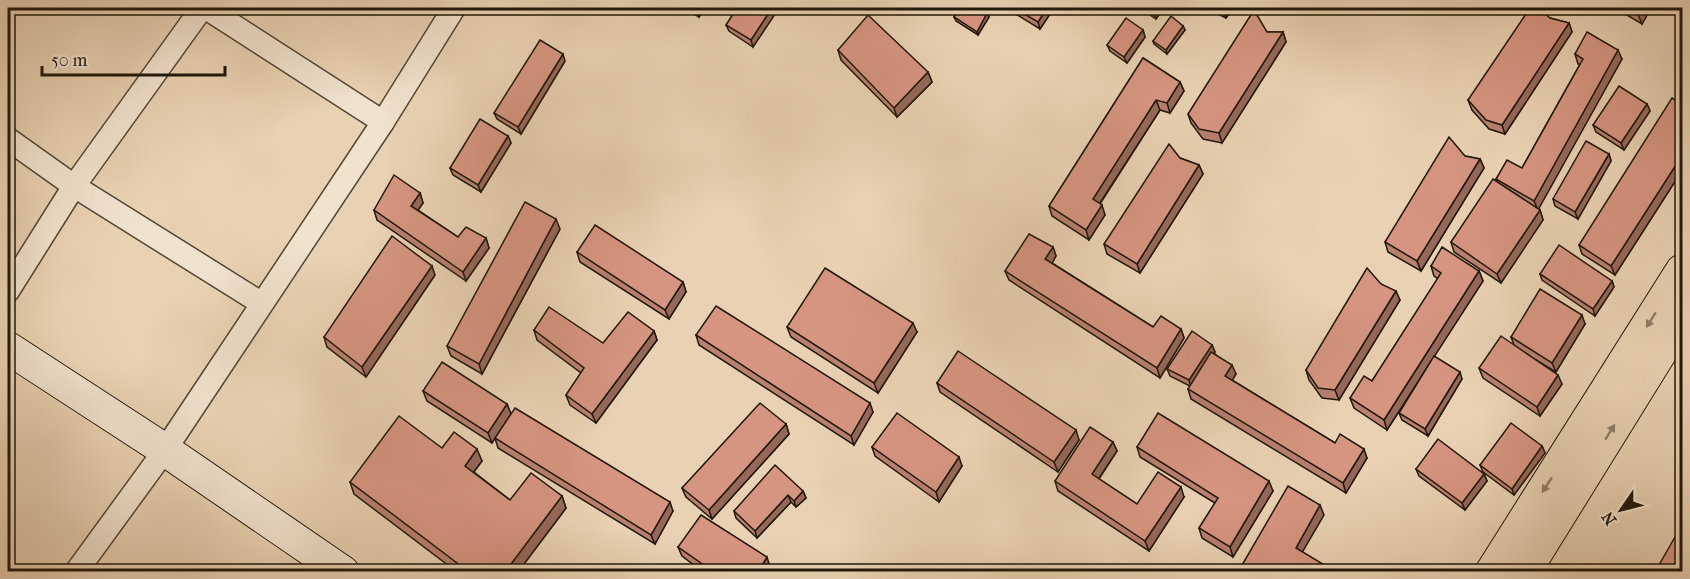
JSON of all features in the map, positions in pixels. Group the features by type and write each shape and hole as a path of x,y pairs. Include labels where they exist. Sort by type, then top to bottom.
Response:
{"main road":[{"path":"1492,572 1683,271"},
{"path":"1524,572 1683,317"}],"street":[{"path":"8,291 74,186 204,8 383,122"},
{"path":"76,572 165,450 383,122 454,8"},
{"path":"8,139 74,186 261,303"},
{"path":"8,348 165,450 343,572"}],"building":[{"path":"737,8 772,8 751,40 726,25"},
{"path":"959,8 978,8 987,13 977,32 954,17"},
{"path":"1014,8 1047,8 1038,22"},
{"path":"1142,8 1161,8 1155,16"},
{"path":"1530,8 1539,8 1550,18 1569,23 1502,125 1486,120 1468,100"},
{"path":"1627,8 1642,8 1638,14"},
{"path":"1254,10 1267,32 1283,32 1219,133 1199,129 1188,114"},
{"path":"868,15 928,72 894,108 838,50"},
{"path":"1171,16 1183,26 1166,50 1153,41"},
{"path":"1126,18 1143,30 1124,57 1107,45"},
{"path":"1587,32 1618,50 1534,201 1496,179 1507,160 1522,168 1583,59 1575,54"},
{"path":"540,40 563,54 518,127 494,113"},
{"path":"1143,58 1180,82 1167,103 1156,100 1093,199 1102,205 1086,230 1049,206"},
{"path":"1619,86 1647,104 1621,143 1593,125"},
{"path":"1672,98 1683,105 1683,154 1611,266 1579,245"},
{"path":"480,119 508,136 478,185 450,168"},
{"path":"1449,137 1465,156 1480,159 1417,261 1385,242"},
{"path":"1586,141 1609,154 1575,212 1553,199"},
{"path":"1169,144 1180,158 1199,165 1137,264 1104,244"},
{"path":"394,175 420,193 411,206 458,237 466,227 486,238 463,272 374,210"},
{"path":"1493,179 1540,210 1497,274 1451,242"},
{"path":"525,202 556,219 479,364 447,346"},
{"path":"595,225 683,282 665,310 577,252"},
{"path":"1029,234 1053,247 1045,259 1153,327 1161,316 1181,329 1157,368 1005,271"},
{"path":"392,236 432,266 362,367 324,337"},
{"path":"1559,245 1612,281 1593,309 1540,274"},
{"path":"1442,247 1479,271 1384,420 1350,398 1364,376 1372,381 1441,273 1431,266"},
{"path":"825,268 913,323 874,383 787,327"},
{"path":"1367,268 1381,284 1396,291 1335,390 1318,388 1306,370"},
{"path":"1540,289 1582,315 1552,363 1511,337"},
{"path":"716,306 870,403 851,436 696,335"},
{"path":"549,307 603,343 628,312 654,331 592,414 566,395 584,368 534,330"},
{"path":"1192,331 1212,345 1189,380 1167,369"},
{"path":"1501,336 1558,375 1537,407 1479,368"},
{"path":"958,351 1076,430 1054,462 937,383"},
{"path":"1211,352 1232,365 1225,376 1335,443 1340,434 1364,449 1343,483 1188,389"},
{"path":"1434,356 1460,372 1425,429 1399,413"},
{"path":"442,362 507,404 488,433 423,391"},
{"path":"760,403 786,424 709,510 682,488"},
{"path":"515,408 670,502 651,535 495,438"},
{"path":"897,413 959,457 936,492 872,447"},
{"path":"1158,413 1269,481 1230,547 1199,528 1218,498 1137,447"},
{"path":"399,416 442,448 454,432 477,449 465,466 510,500 531,473 562,496 505,572 469,572 350,482"},
{"path":"1511,423 1542,446 1512,489 1480,465"},
{"path":"1090,427 1113,442 1092,474 1137,504 1158,472 1181,487 1145,541 1055,481"},
{"path":"1438,439 1484,474 1462,503 1416,469"},
{"path":"775,465 803,491 794,501 788,495 755,531 734,511"},
{"path":"1288,486 1320,505 1296,548 1336,572 1238,572"},
{"path":"701,515 767,557 758,572 714,572 678,547"},
{"path":"1683,523 1683,572 1655,572"}]}
